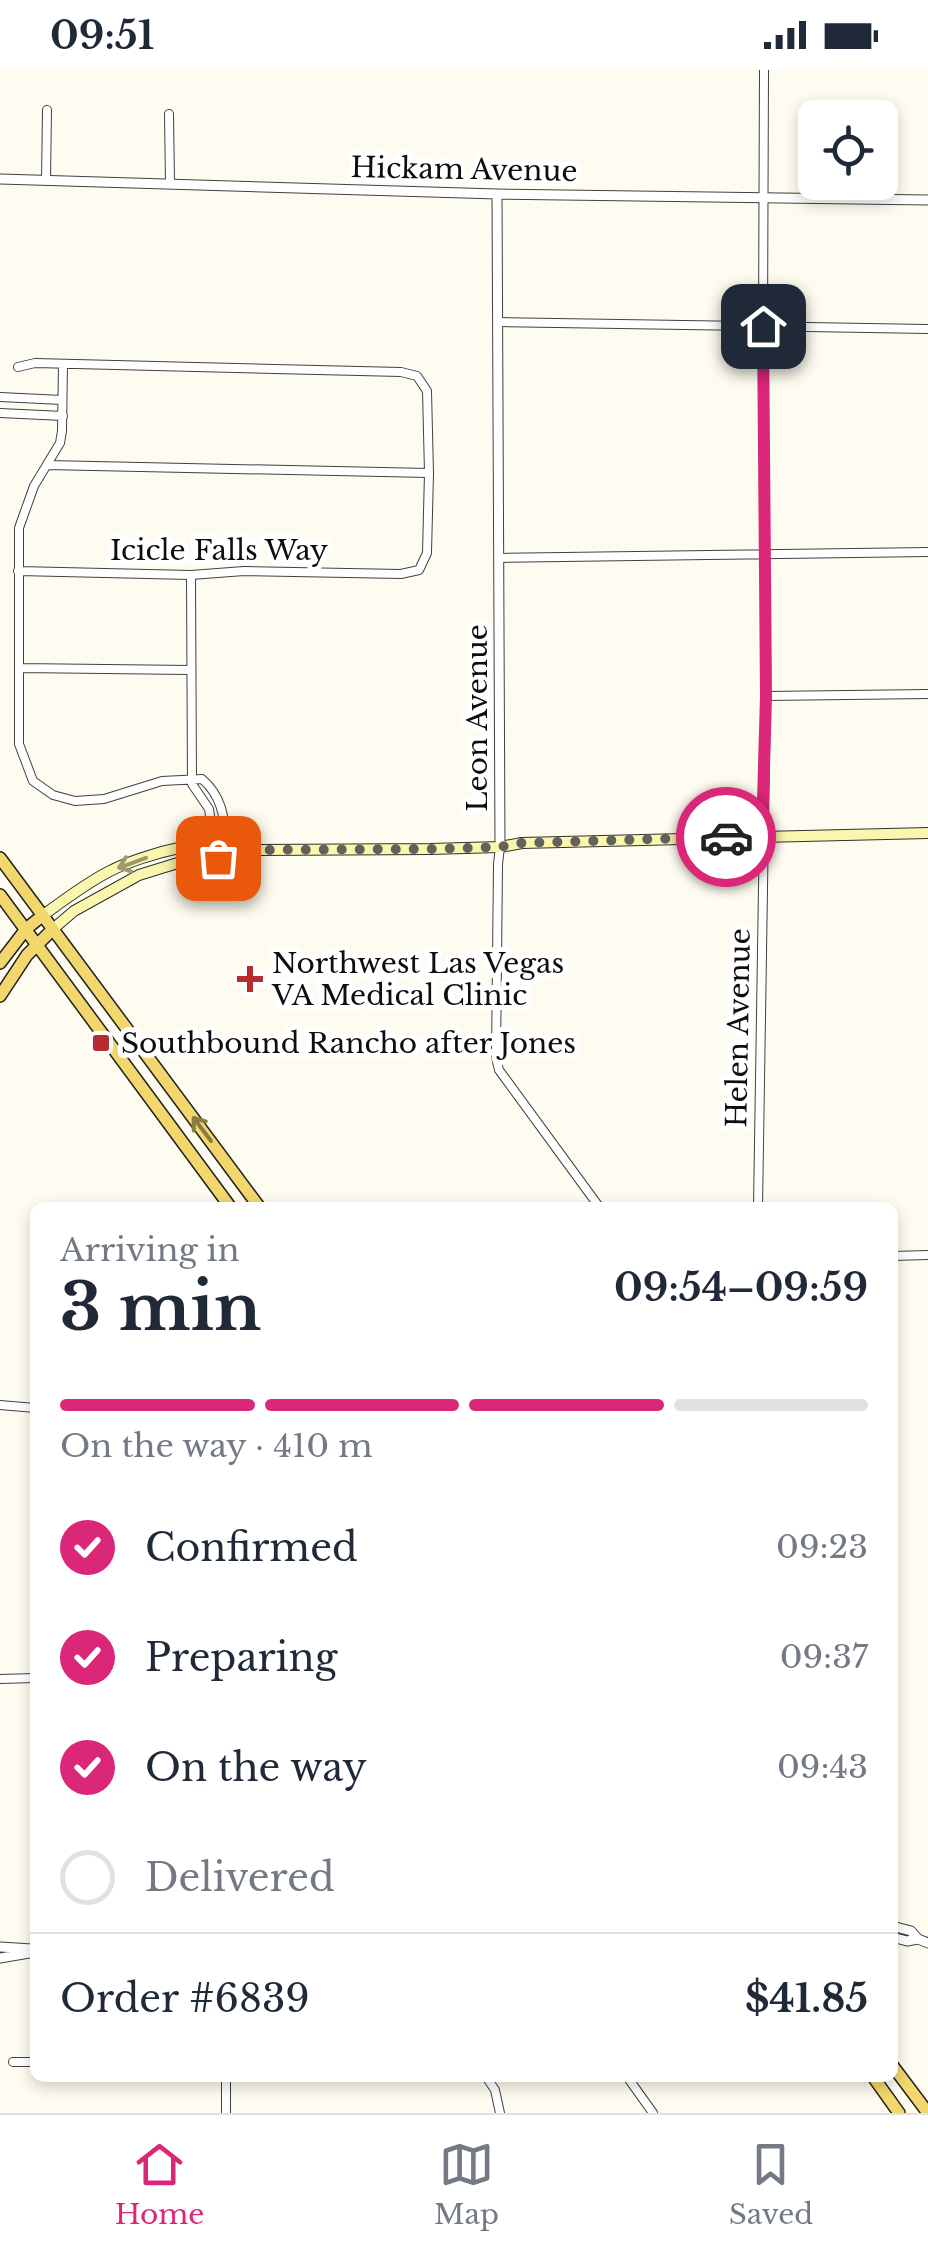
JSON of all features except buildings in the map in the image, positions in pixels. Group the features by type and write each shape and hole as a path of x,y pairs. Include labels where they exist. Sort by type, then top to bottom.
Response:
{"main road":[{"path":"0,996 36,944 74,911 123,882 181,862 246,858 259,850 500,847 522,843 928,833"},
{"path":"0,962 26,929 80,888 112,870 184,847 248,842 259,850"},
{"path":"0,858 256,1202"},
{"path":"0,895 226,1202"},
{"path":"898,2073 928,2112"},
{"path":"877,2082 900,2113"}],"street":[{"name":"Helen Avenue","path":"758,1202 766,696 764,70"},
{"path":"46,180 47,110"},
{"path":"169,114 170,183"},
{"name":"Hickam Avenue","path":"0,180 497,194 928,200"},
{"name":"Leon Avenue","path":"497,194 500,847 496,1057 498,1070 596,1202"},
{"path":"499,322 928,329"},
{"path":"18,368 35,363 402,372 417,376 427,390 430,473 47,465"},
{"path":"63,364 60,443 34,486 18,528 19,744 33,782 52,795 75,801 90,801 162,781 202,779 218,797 227,842"},
{"path":"0,397 62,400"},
{"path":"0,413 63,416"},
{"name":"Icicle Falls Way","path":"18,570 191,576 244,570 402,574 419,570 427,552 430,473"},
{"path":"500,558 928,552"},
{"path":"191,576 192,781 209,809 214,843"},
{"path":"19,668 190,670"},
{"path":"766,696 928,694"},
{"path":"898,1256 928,1255"},
{"path":"0,1405 30,1408"},
{"path":"0,1679 30,1678"},
{"path":"898,1928 923,1941"},
{"path":"898,1939 923,1941"},
{"path":"0,1946 30,1950"},
{"path":"0,1958 30,1952"},
{"path":"13,2062 30,2062"},
{"path":"226,2082 226,2113"},
{"path":"490,2082 500,2113"},
{"path":"631,2082 653,2113"}],"way so far":[{"path":"218,858 246,858 259,850 430,849 726,837"}],"place":[{"name":"Northwest Las Vegas VA Medical Clinic","path":"250,979"},
{"name":"Southbound Rancho after Jones","path":"101,1043"}],"route":[{"path":"726,837 762,836 766,696 763,326"}]}
